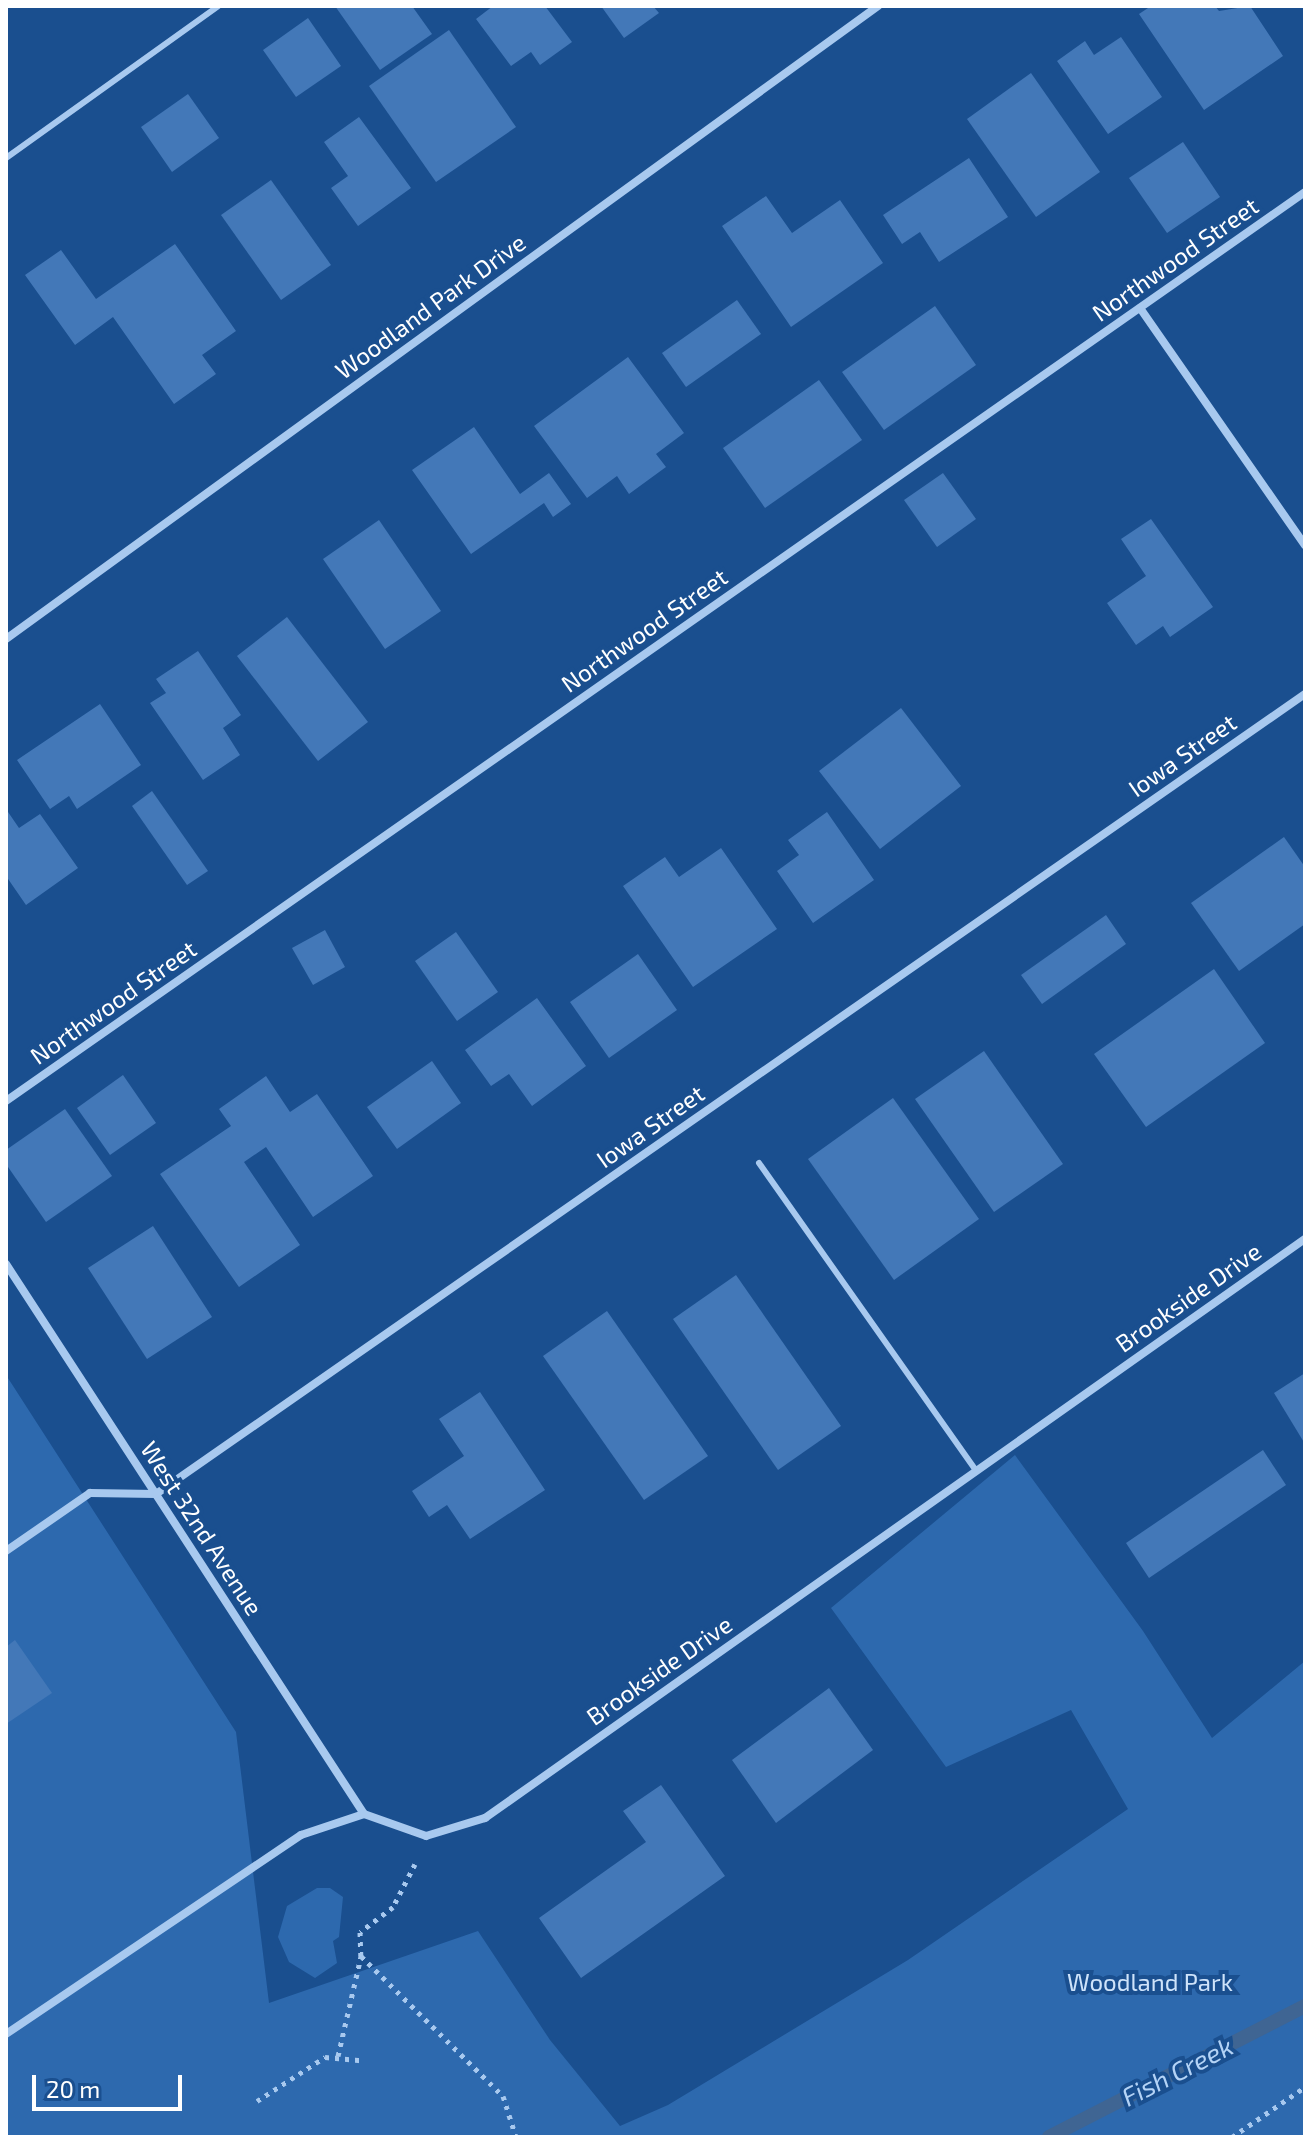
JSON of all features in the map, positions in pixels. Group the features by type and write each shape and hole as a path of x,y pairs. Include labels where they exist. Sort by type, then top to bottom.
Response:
{"street":[{"name":"Woodland Park Drive","path":"6,639 878,6"},
{"name":"Northwood Street","path":"6,1101 1305,192"},
{"path":"1140,308 1305,545"},
{"name":"Iowa Street","path":"156,1494 1305,694"},
{"name":"Brookside Drive","path":"426,1836 485,1818 1305,1239"},
{"name":"West 32nd Avenue","path":"6,1264 364,1814"},
{"path":"6,1551 90,1493 156,1494"},
{"path":"6,2034 301,1835 364,1814 426,1836"}],"lane":[{"path":"6,158 218,6"},
{"path":"759,1163 976,1471"}],"path":[{"path":"338,2056 361,1956 360,1932 400,1898 426,1836"},
{"path":"361,1956 503,2096 516,2137"},
{"path":"257,2101 310,2064 338,2056 361,2060"},
{"path":"1232,2137 1305,2087"}],"green space":[{"name":"Woodland Park","path":"6,1375 236,1732 269,2003 478,1931 550,2040 620,2126 668,2105 908,1960 1128,1809 1071,1710 946,1767 831,1608 1015,1455 1143,1631 1212,1738 1305,1661 1305,2137 6,2137"},
{"path":"317,1888 330,1888 343,1897 339,1937 333,1941 337,1963 315,1978 289,1962 278,1937 287,1906"}],"building":[{"path":"335,6 412,6 432,34 380,70"},
{"path":"493,6 545,6 572,42 540,65 531,52 511,66 476,19"},
{"path":"601,6 653,6 659,13 624,38"},
{"path":"1151,6 1215,6 1219,11 1250,6 1283,56 1204,110 1139,14"},
{"path":"308,18 341,66 296,97 263,50"},
{"path":"449,30 516,127 436,182 369,86"},
{"path":"1121,37 1162,97 1108,134 1057,61 1085,41 1094,55"},
{"path":"1031,73 1100,172 1036,217 967,119"},
{"path":"188,94 219,138 172,172 141,127"},
{"path":"359,117 411,188 358,226 331,188 348,176 324,142"},
{"path":"1183,142 1220,197 1167,233 1129,178"},
{"path":"969,158 1008,217 939,262 920,232 902,244 883,215"},
{"path":"271,180 331,265 281,300 221,215"},
{"path":"766,196 792,233 840,200 883,263 791,327 722,226"},
{"path":"175,244 236,331 202,355 216,374 174,404 113,317 75,345 25,275 61,250 96,299"},
{"path":"737,300 761,334 686,387 662,353"},
{"path":"935,306 976,365 884,430 842,372"},
{"path":"628,357 684,433 656,454 666,467 629,494 617,476 587,498 534,426"},
{"path":"819,380 862,440 765,508 723,448"},
{"path":"474,427 520,494 549,473 571,504 553,517 544,503 471,554 412,470"},
{"path":"943,473 976,519 937,547 904,500"},
{"path":"1151,519 1213,607 1170,637 1163,626 1136,645 1107,603 1146,576 1121,539"},
{"path":"379,520 441,611 385,649 323,559"},
{"path":"287,617 368,722 318,761 237,656"},
{"path":"198,651 241,715 223,728 240,755 203,780 150,703 166,693 156,679"},
{"path":"100,704 141,765 77,809 69,796 50,809 17,760"},
{"path":"901,708 961,786 880,849 819,771"},
{"path":"152,791 208,871 187,885 132,806"},
{"path":"6,809 19,828 40,814 78,868 26,905 6,876"},
{"path":"827,812 874,880 813,923 777,871 799,855 788,840"},
{"path":"1284,837 1305,867 1305,924 1239,971 1191,903"},
{"path":"721,848 777,929 693,987 623,886 665,857 679,877"},
{"path":"1106,915 1126,944 1042,1004 1021,975"},
{"path":"325,930 345,967 313,985 292,948"},
{"path":"456,932 498,992 457,1021 415,961"},
{"path":"638,954 677,1010 609,1058 570,1002"},
{"path":"1214,969 1265,1043 1146,1127 1094,1054"},
{"path":"537,998 586,1066 532,1106 509,1074 491,1086 465,1050"},
{"path":"984,1051 1063,1164 994,1212 915,1099"},
{"path":"432,1061 461,1103 397,1149 367,1107"},
{"path":"123,1075 156,1123 110,1155 77,1108"},
{"path":"266,1076 290,1112 317,1094 373,1176 313,1217 266,1147 244,1162 300,1245 239,1287 160,1174 231,1126 219,1109"},
{"path":"893,1098 979,1219 894,1280 808,1159"},
{"path":"65,1109 112,1176 46,1222 6,1164 6,1150"},
{"path":"153,1226 212,1317 147,1359 88,1268"},
{"path":"736,1275 841,1426 778,1470 673,1319"},
{"path":"607,1311 708,1456 644,1500 543,1356"},
{"path":"1305,1373 1305,1444 1274,1393"},
{"path":"480,1392 545,1490 470,1539 447,1505 429,1517 412,1491 464,1456 439,1419"},
{"path":"1263,1450 1286,1485 1149,1578 1126,1543"},
{"path":"15,1640 52,1693 6,1724 6,1647"},
{"path":"829,1688 873,1750 776,1823 732,1760"},
{"path":"661,1785 725,1876 581,1978 539,1918 646,1842 623,1811"}],"waterway":[{"name":"Fish Creek","path":"1049,2137 1305,2006"}]}
